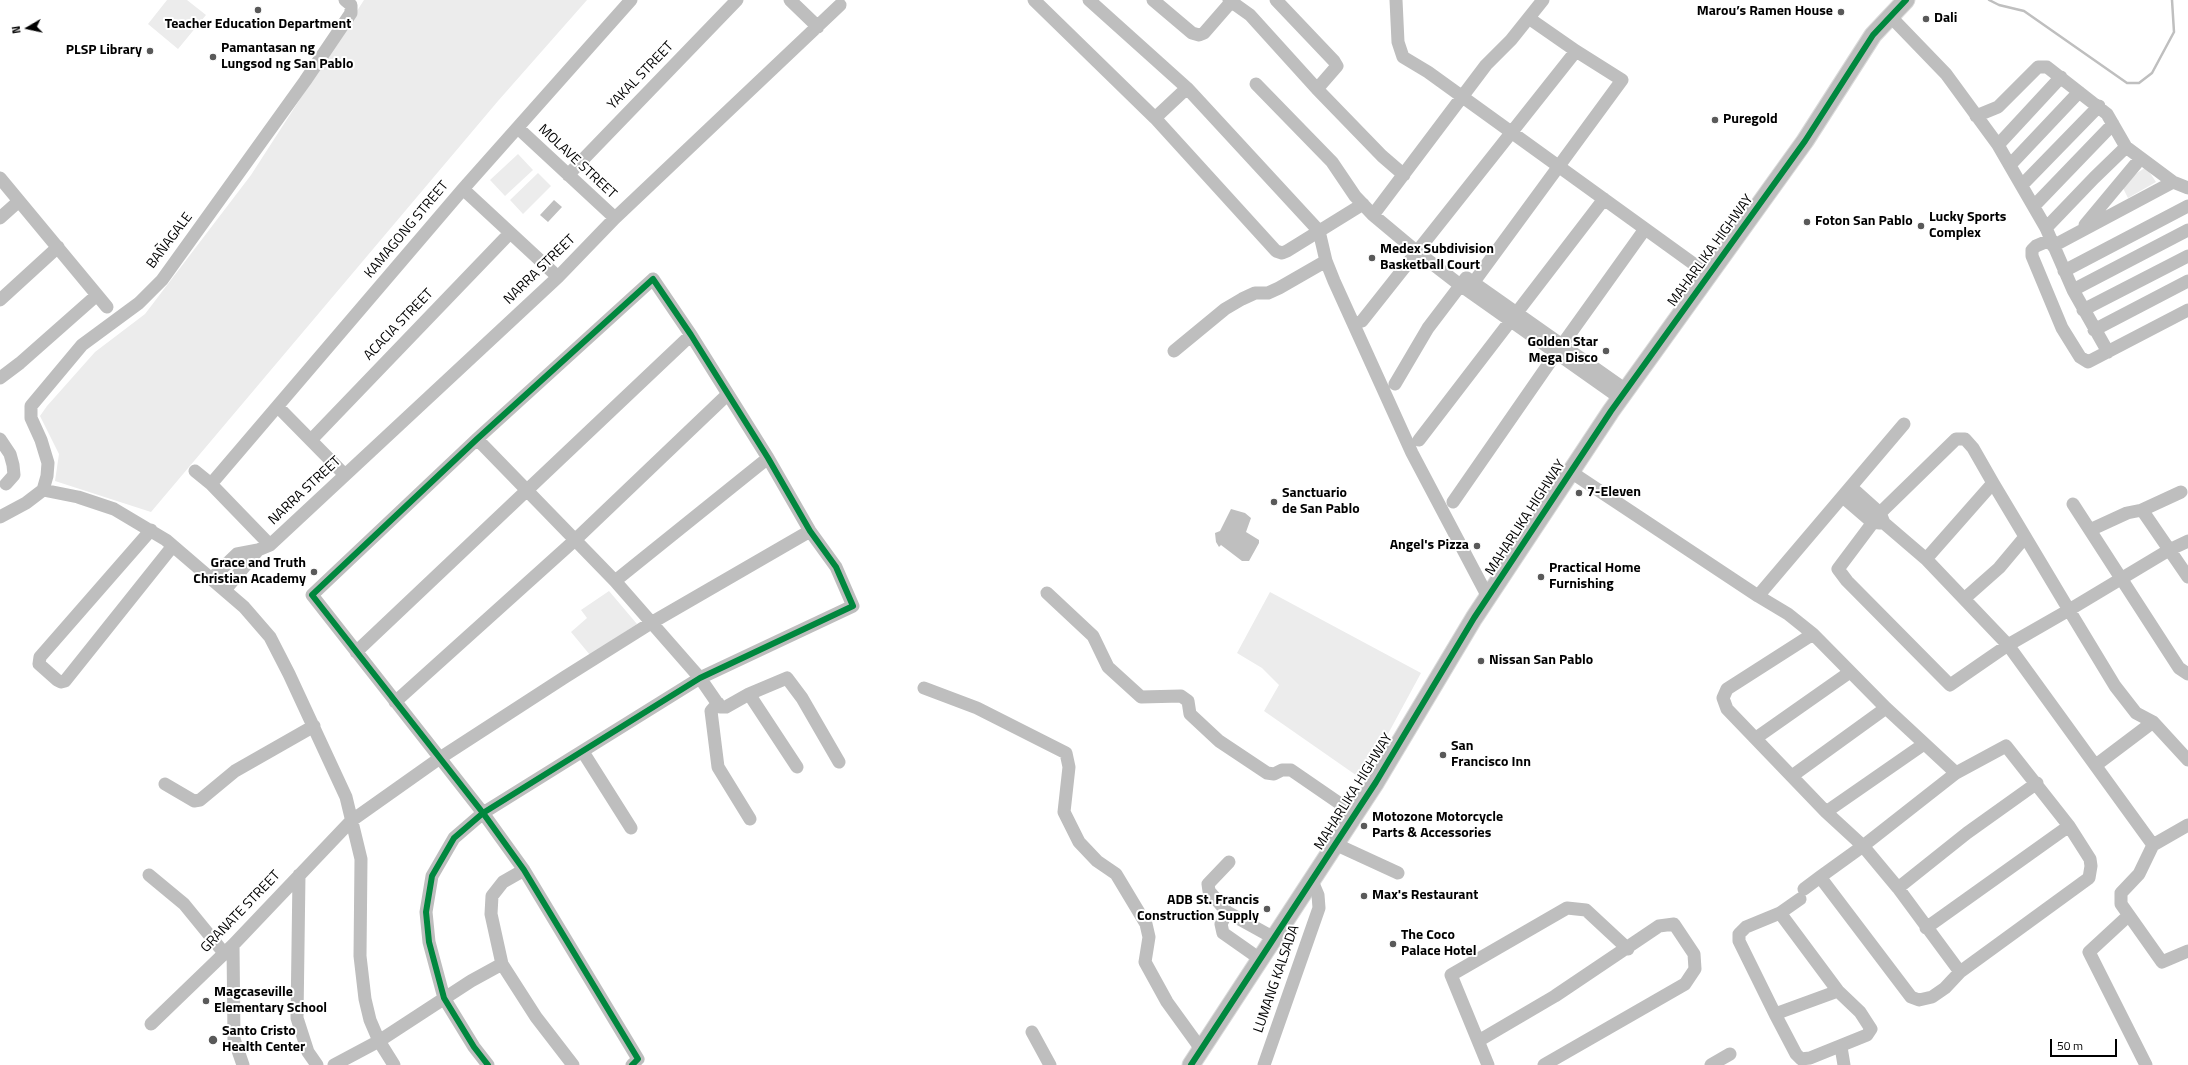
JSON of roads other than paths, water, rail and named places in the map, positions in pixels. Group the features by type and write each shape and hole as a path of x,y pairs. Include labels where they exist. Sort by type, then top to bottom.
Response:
{"main road":[{"name":"MAHARLIKA HIGHWAY","path":"1191,1065 1200,1049 1355,814 1488,597 1623,394 1805,141 1873,35 1906,0"}],"street":[{"name":"BAÑAGALE","path":"43,490 47,476 48,463 41,440 31,418 30,406 82,345 139,303 162,280 300,88 351,13 351,5 345,0"},
{"name":"KAMAGONG STREET","path":"211,484 463,189 518,129 631,0"},
{"name":"YAKAL STREET","path":"568,175 737,0"},
{"path":"790,0 818,27"},
{"path":"1034,0 1155,118 1276,251 1282,253 1319,231 1370,209 1404,175 1486,65 1530,19 1543,0"},
{"path":"1089,0 1187,88 1319,231 1326,261 1412,453 1488,597"},
{"path":"1153,0 1192,33 1199,35 1204,33 1230,1 1250,15 1316,89 1382,156 1404,175"},
{"path":"1276,0 1337,66 1316,89"},
{"path":"1396,0 1398,42 1403,57 1428,72 1709,275"},
{"name":"NARRA STREET","path":"225,590 264,547 345,476 558,277 615,218 840,6"},
{"path":"1890,16 1946,74 1998,145 2034,206 2083,310 2108,352"},
{"path":"1395,384 1428,328 1467,284 1559,166 1622,80 1576,51 1530,19"},
{"path":"1362,322 1418,248 1513,133 1576,51"},
{"path":"1976,116 1998,107 2038,67 2047,67 2099,106 2114,124 2126,147 2140,159 2173,182 2188,188"},
{"path":"1998,145 2061,77"},
{"path":"1256,84 1332,162 1370,209 1418,248 1467,284 1560,348 1623,394"},
{"path":"1155,118 1187,88"},
{"path":"2010,165 2079,92"},
{"path":"2022,185 2099,106"},
{"path":"2034,206 2114,124"},
{"name":"MOLAVE STREET","path":"518,129 615,218"},
{"path":"2050,238 2094,178 2126,147"},
{"path":"2080,231 2140,159"},
{"path":"0,178 107,307"},
{"path":"2173,182 2080,231 2050,238 2036,246 2032,250 2032,256 2062,328 2080,357 2088,362 2188,310"},
{"path":"463,189 558,277"},
{"path":"1419,440 1515,317 1604,199"},
{"path":"0,218 19,201"},
{"path":"2064,271 2188,206"},
{"path":"1453,502 1645,229"},
{"path":"2073,290 2188,230"},
{"name":"ACACIA STREET","path":"311,440 510,233"},
{"path":"0,300 58,247"},
{"path":"2083,310 2188,256"},
{"path":"1174,351 1225,310 1242,299 1255,293 1268,293 1280,288 1326,261"},
{"path":"488,1065 474,1047 444,998 429,942 426,912 432,876 454,838 483,812 583,752 700,678 853,606 836,567 810,531 768,458 691,335 653,279 477,440 312,596 483,812 524,870 638,1059 632,1065"},
{"path":"2094,330 2188,282"},
{"path":"0,378 20,363 97,295"},
{"path":"356,652 691,335"},
{"path":"395,702 575,540 728,394"},
{"path":"278,407 345,476"},
{"path":"1758,596 1904,424"},
{"path":"2188,541 2169,550 2069,610 2008,645 1950,685 1847,582 1838,569 1879,520 1956,439 1966,439 1973,448 1993,484 2069,610 2115,686 2136,713 2153,722 2188,760"},
{"path":"477,440 615,581 700,678 720,707 726,707 749,694 787,678 802,698 839,762"},
{"path":"1,442 10,454 14,464 14,475 6,484"},
{"path":"615,581 768,458"},
{"path":"195,471 211,484 264,547 237,554 211,579"},
{"path":"1571,472 1758,596 1788,614 1813,634 1886,708 1956,773"},
{"path":"1926,559 1993,484"},
{"path":"1851,487 1879,520"},
{"path":"0,517 26,503 43,490 78,496 114,509 151,530 225,590 244,607 270,637 314,726 346,796 361,859 360,956 364,992 370,1020 379,1041 394,1065"},
{"path":"2090,530 2127,513 2142,510 2181,492"},
{"path":"1843,497 1879,520 1926,559 2008,645 2153,845"},
{"path":"2073,504 2121,579 2185,668"},
{"path":"2142,510 2188,578"},
{"path":"151,530 40,657 39,664 57,680 61,682 65,681 172,547"},
{"name":"GRANATE STREET","path":"151,1024 229,949 351,821 440,758 651,623 810,531"},
{"path":"1964,599 1999,568 2025,537"},
{"path":"1047,593 1093,636 1108,667 1141,697 1181,696 1188,701 1190,714 1205,730 1231,749 1267,773 1274,774 1282,770 1292,770 1355,814"},
{"path":"1813,634 1727,689 1724,698 1727,709 1826,812 1863,846 1898,888 1926,928 1960,972"},
{"path":"1756,738 1850,672"},
{"path":"924,688 977,708 1066,753 1069,767 1064,812 1079,842 1097,861 1116,874 1146,924 1149,937 1145,962 1167,1002 1200,1049"},
{"path":"749,694 797,767"},
{"path":"718,703 711,711 718,767 750,819"},
{"path":"1792,776 1886,708"},
{"path":"2096,765 2153,722"},
{"path":"164,784 194,801 200,800 235,771 314,726"},
{"path":"1826,812 1924,744"},
{"path":"1780,913 1838,990 1860,1012 1871,1029 1867,1035 1841,1047 1810,1058 1801,1059 1796,1054 1739,941 1739,934 1746,927 1780,913 1820,877 1863,846 1956,773 2006,746 2037,783 2069,826 2090,858 2091,866 2089,878 1960,972 1945,988 1932,997 1919,1000 1911,997 1820,877"},
{"path":"583,752 631,828"},
{"path":"1898,888 1967,833 2037,783"},
{"path":"2188,825 2153,845 2139,874 2121,894 2121,904 2128,916 2162,962 2188,951"},
{"path":"1926,928 2069,826"},
{"path":"1335,844 1398,873"},
{"path":"1229,862 1208,884 1209,891 1227,912 1274,938"},
{"path":"524,870 503,882 492,896 491,914 502,964 536,1017 573,1065"},
{"path":"149,874 184,904 229,949 234,1039 243,1065"},
{"path":"299,875 297,1018 308,1052 317,1065"},
{"name":"LUMANG KALSADA","path":"1264,1065 1319,908 1318,895 1312,881"},
{"path":"1488,1065 1480,1040 1451,976 1567,908 1586,910 1628,949"},
{"path":"1227,912 1221,924 1222,933 1260,959"},
{"path":"2128,916 2089,952 2146,1065"},
{"path":"1480,1040 1555,996 1628,949 1659,926 1674,924 1694,954 1695,969 1685,984 1544,1065"},
{"path":"334,1065 379,1041 444,998 502,964"},
{"path":"1775,1014 1838,990"},
{"path":"1032,1032 1050,1065"},
{"path":"1841,1047 1844,1065"},
{"path":"1711,1065 1730,1054"}],"waterway":[{"path":"1989,0 1999,5 2024,11 2127,83 2139,83 2152,73 2174,32 2172,0"}],"place":[{"name":"Teacher Education Department","path":"258,10"},
{"name":"Marou’s Ramen House","path":"1841,12"},
{"name":"Dali","path":"1926,19"},
{"name":"PLSP Library","path":"150,51"},
{"name":"Pamantasan ng Lungsod ng San Pablo","path":"213,57"},
{"name":"Puregold","path":"1715,120"},
{"name":"Foton San Pablo","path":"1807,222"},
{"name":"Lucky Sports Complex","path":"1921,226"},
{"name":"Medex Subdivision Basketball Court","path":"1372,258"},
{"name":"Golden Star Mega Disco","path":"1606,351"},
{"name":"7-Eleven","path":"1579,493"},
{"name":"Sanctuario de San Pablo","path":"1274,502"},
{"name":"Angel's Pizza","path":"1477,546"},
{"name":"Grace and Truth Christian Academy","path":"314,572"},
{"name":"Practical Home Furnishing","path":"1541,577"},
{"name":"Nissan San Pablo","path":"1481,661"},
{"name":"San Francisco Inn","path":"1443,755"},
{"name":"Motozone Motorcycle Parts & Accessories","path":"1364,826"},
{"name":"Max's Restaurant","path":"1364,896"},
{"name":"ADB St. Francis Construction Supply","path":"1267,909"},
{"name":"The Coco Palace Hotel","path":"1393,944"},
{"name":"Magcaseville Elementary School","path":"206,1001"},
{"name":"Santo Cristo Health Center","path":"213,1040"}]}
